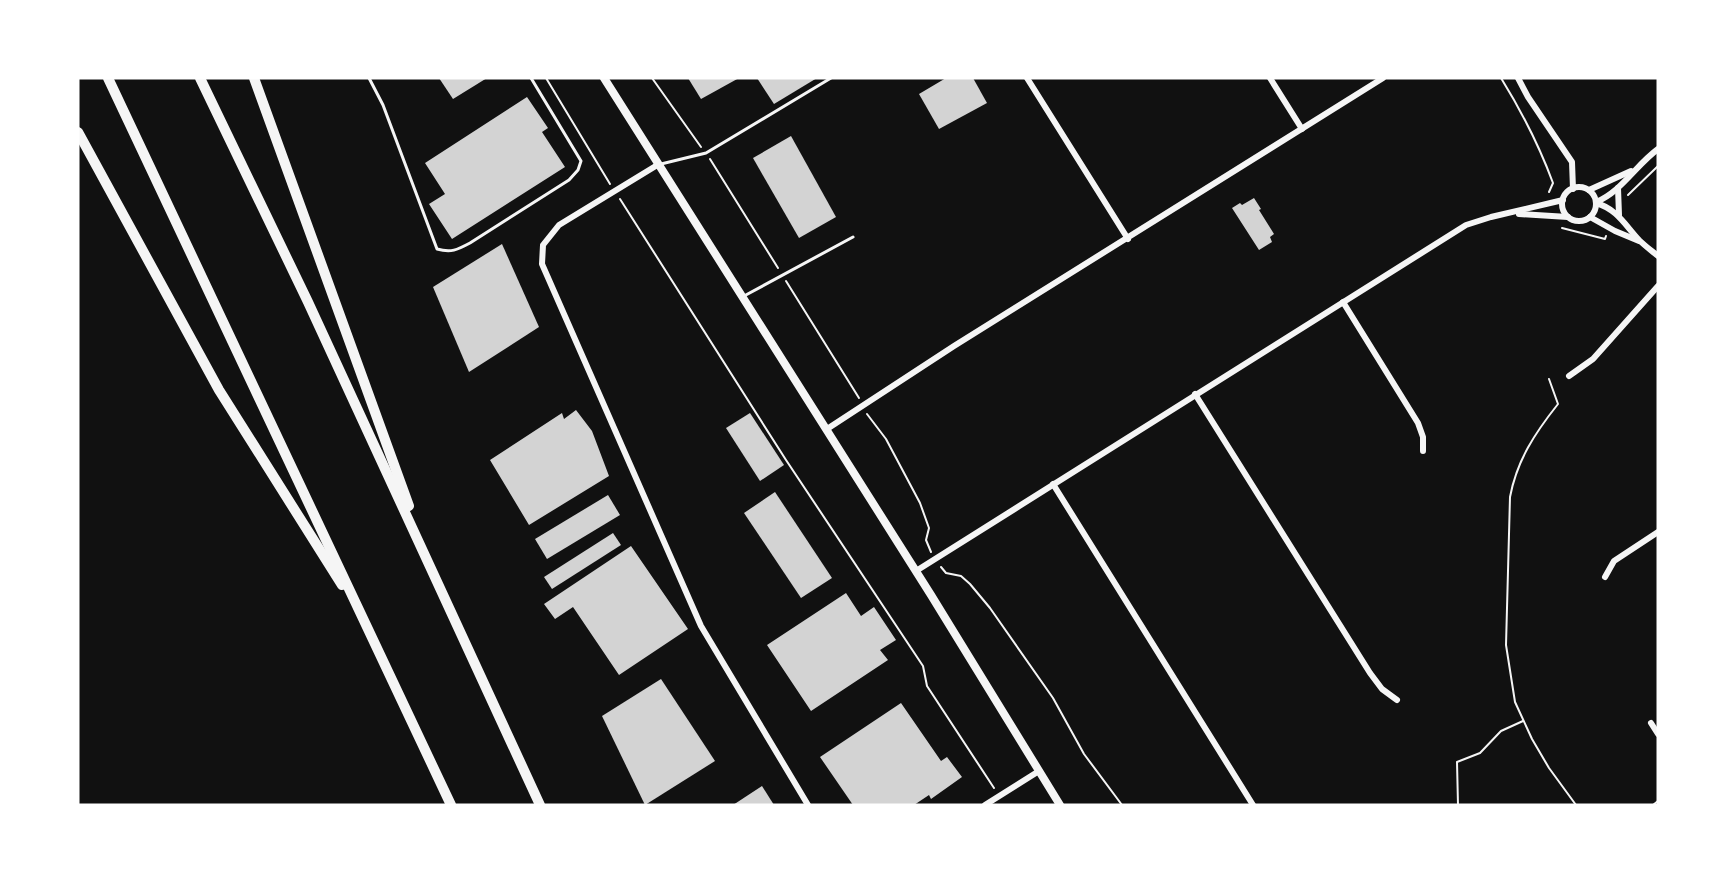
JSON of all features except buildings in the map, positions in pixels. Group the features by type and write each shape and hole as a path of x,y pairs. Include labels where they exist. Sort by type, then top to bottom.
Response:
{"highway":[{"path":"108,78 451,805"},
{"path":"200,78 308,302 540,805"},
{"path":"254,78 434,574"},
{"path":"78,132 219,390 368,626"}],"main road":[{"path":"604,78 916,571 1060,805"}],"street":[{"path":"1027,78 1128,238"},
{"path":"1270,78 1302,129"},
{"path":"826,429 1383,78"},
{"path":"1518,78 1528,97 1572,162 1573,189"},
{"path":"1596,202 1606,198 1618,188 1658,149"},
{"path":"659,164 559,225 543,245 542,264 701,626 808,805"},
{"path":"1589,190 1636,168"},
{"path":"1618,188 1619,215"},
{"path":"1569,217 1563,209 1565,195 1573,189 1589,190 1596,202 1619,215 1640,241 1658,256"},
{"path":"916,571 1466,225 1563,200"},
{"path":"1509,213 1569,217 1581,221 1590,217 1596,202"},
{"path":"1590,217 1615,231 1640,241"},
{"path":"1569,376 1593,359 1658,286"},
{"path":"1343,303 1418,423 1423,437 1423,451"},
{"path":"1195,394 1370,673 1382,689 1397,700"},
{"path":"1053,484 1254,805"},
{"path":"1605,577 1614,561 1658,532"},
{"path":"1651,723 1658,734"},
{"path":"986,805 1039,771"}],"lane":[{"path":"369,78 383,105 437,249 447,252 470,243 569,180 578,170 580,161 531,78"},
{"path":"659,164 706,153 831,78"},
{"path":"743,297 853,237"}],"path":[{"path":"546,78 786,460 923,666 927,686 999,796"},
{"path":"652,78 706,153 869,417 886,439 920,503 929,528 927,545 934,558 946,573 961,576 970,584 990,608 1053,698 1084,754 1122,805"},
{"path":"1502,78 1541,150 1553,183 1549,195"},
{"path":"1628,194 1658,166"},
{"path":"1557,227 1605,239 1608,232"},
{"path":"1550,379 1558,404 1527,446 1514,477 1510,497 1506,645 1515,702 1523,721 1549,768 1576,805"},
{"path":"1458,805 1457,762 1480,753 1501,731 1523,721"},
{"path":"1653,805 1658,801"}]}
